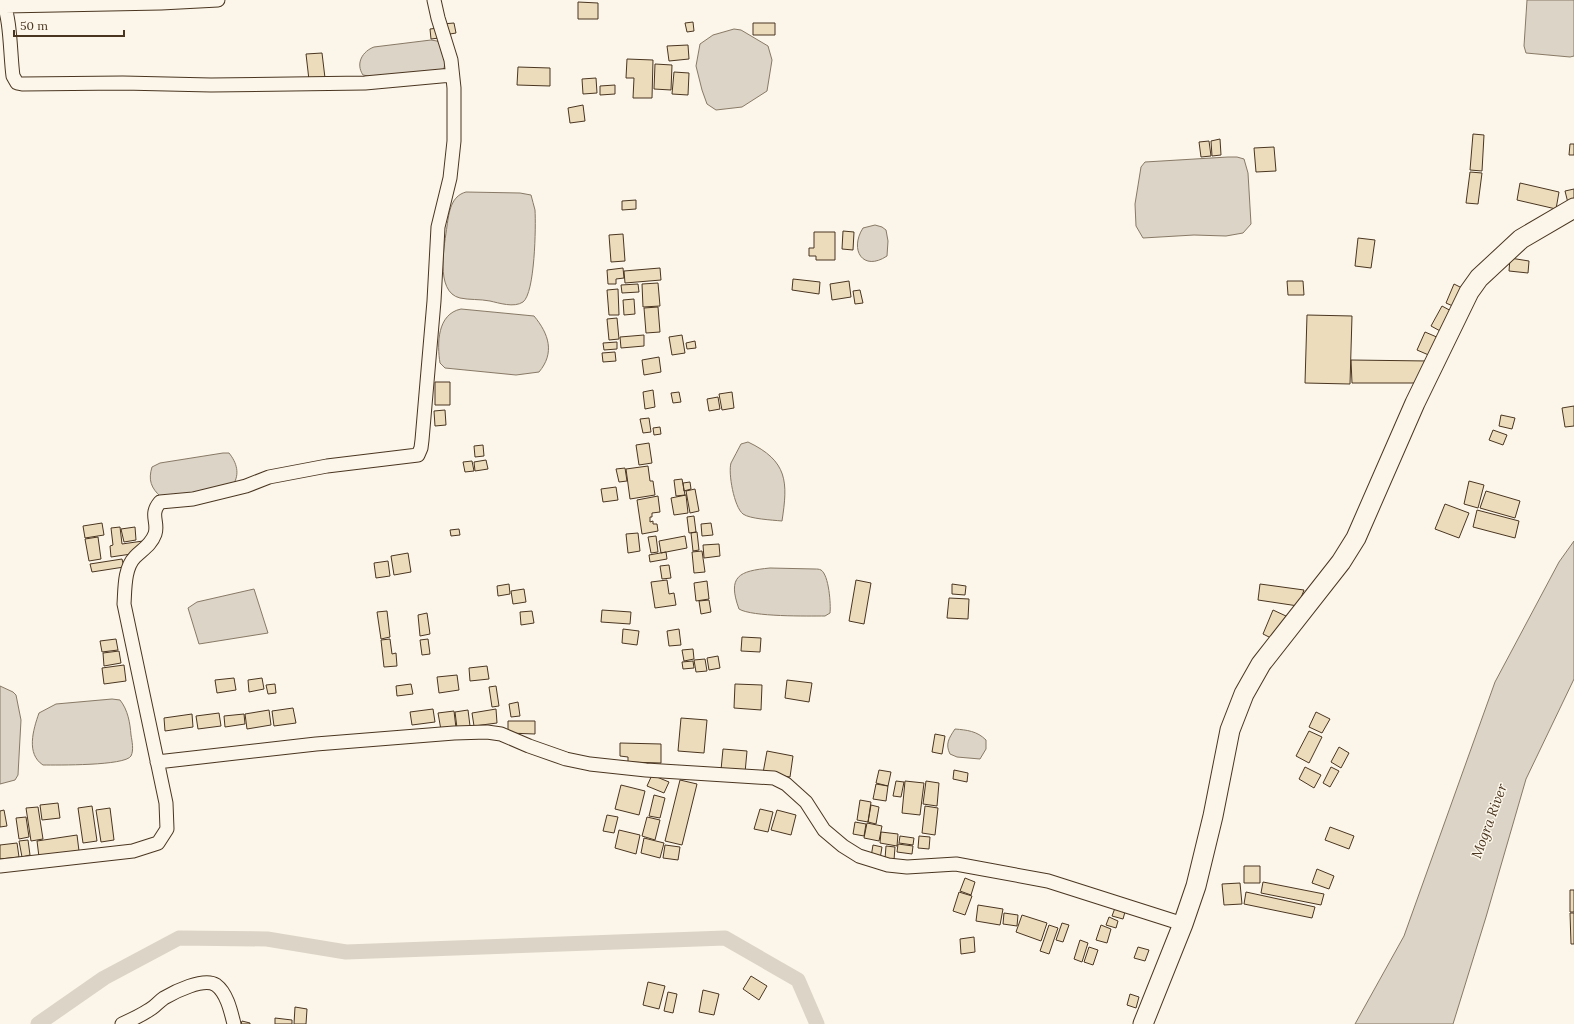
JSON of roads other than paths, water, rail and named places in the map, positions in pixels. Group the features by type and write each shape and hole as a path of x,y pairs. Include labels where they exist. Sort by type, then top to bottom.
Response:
{"street":[{"path":"218,0 161,3 3,3 13,76 17,83 22,84 123,83 211,85 365,84 452,75"},
{"path":"0,866 133,851 158,843 167,829 166,803 124,604 126,582 130,566 135,557 148,546 156,532 154,517 157,506 160,502 193,499 246,486 278,475 327,466 418,455 421,448 434,301 438,227 450,178 454,141 451,60 434,0"},
{"path":"1143,1024 1183,924 1196,886 1212,824 1230,730 1244,694 1261,664 1341,562 1356,538 1415,403 1469,292 1479,278 1521,239 1574,208"},
{"path":"157,762 316,744 454,732 487,732 501,734 566,759 590,764 646,770 774,778 786,784 806,802 824,830 843,846 860,856 888,865 907,867 956,864 1048,881 1183,924"},
{"path":"122,1024 137,1018 152,1009 163,999 190,986 204,983 213,984 221,990 230,1007 234,1024"}],"water":[{"path":"1527,0 1574,0 1574,56 1570,57 1526,53 1524,46"},
{"path":"734,29 741,30 768,46 772,60 767,91 742,107 716,110 707,104 696,66 700,44 713,35"},
{"path":"431,40 437,41 442,47 445,63 443,71 374,77 363,75 361,71 361,58 367,51 374,47"},
{"path":"1228,157 1244,159 1248,173 1251,224 1243,233 1226,236 1194,235 1143,238 1136,226 1135,204 1141,167 1145,162"},
{"path":"466,192 520,193 531,195 535,210 534,259 527,296 523,302 519,304 511,305 486,300 460,298 452,294 447,287 444,277 443,255 449,215 454,201 461,194"},
{"path":"875,225 886,230 888,241 887,256 879,260 865,260 858,251 857,244 859,236 863,228"},
{"path":"461,309 534,316 543,330 548,344 547,358 539,372 516,375 445,368 440,363 440,331 447,317 453,312"},
{"path":"748,442 761,449 771,457 778,465 782,474 785,495 782,521 746,516 737,504 731,482 730,468 741,444"},
{"path":"229,453 236,465 237,473 233,485 211,490 161,497 151,484 150,476 152,467 160,463"},
{"name":"Mogra River","path":"1574,541 1574,679 1526,779 1453,1024 1355,1024 1404,936 1495,682 1559,562"},
{"path":"770,568 821,570 824,573 828,584 830,613 825,616 780,616 746,612 739,609 734,589 735,582 738,577 750,571"},
{"path":"254,589 268,633 199,644 188,608 197,602"},
{"path":"0,686 16,695 21,720 18,775 15,780 0,784"},
{"path":"112,699 120,700 127,712 132,743 131,756 117,762 75,765 43,765 34,755 32,741 39,713 56,704"},
{"path":"955,729 975,733 986,740 986,749 980,759 957,757 950,754 948,741"}],"waterway":[{"path":"38,1024 104,978 179,938 267,939 346,952 725,938 798,980 817,1024"}]}
